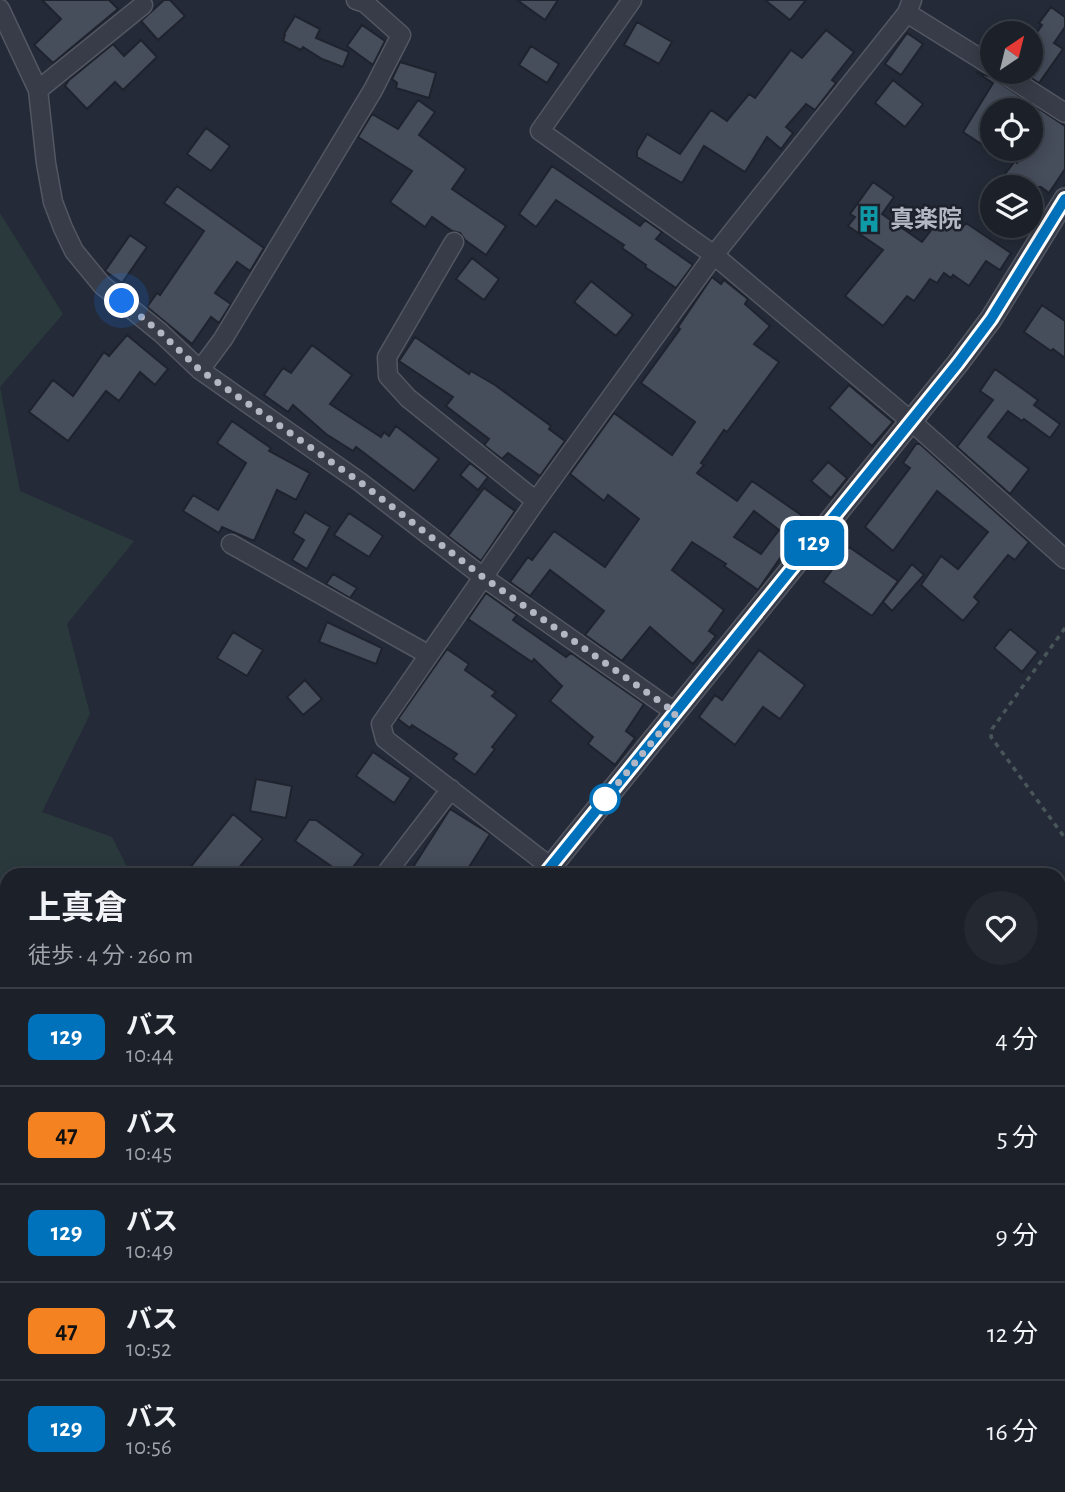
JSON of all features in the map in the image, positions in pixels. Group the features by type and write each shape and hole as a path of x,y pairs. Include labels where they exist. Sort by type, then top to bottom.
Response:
{"street":[{"path":"200,370 223,339 373,90 401,35 365,3 356,0"},
{"path":"632,0 540,131 714,255 912,422 1065,559"},
{"path":"38,90 143,5"},
{"path":"547,868 385,739 382,724 536,501 714,255 909,7 980,57"},
{"path":"0,9 38,90 46,163 54,202 74,251 102,285 161,333 200,370 360,482 483,577 676,713"},
{"path":"1020,84 1065,113"},
{"path":"555,868 676,713 912,422 991,319 1065,199"},
{"path":"454,242 387,357 388,376 408,398 536,501"},
{"path":"230,544 429,655"},
{"path":"391,868 451,789"}],"path":[{"path":"1065,628 992,729 991,737 1065,838"}],"shaded area":[{"path":"0,213 63,314 0,387"},
{"path":"0,387 20,491 134,541 67,624 90,714 42,812 112,837 128,868 0,868"}],"building":[{"path":"42,0 109,0 118,9 53,63 34,45 61,19"},
{"path":"164,0 170,0 185,16 158,40 141,21"},
{"path":"517,0 558,0 545,20"},
{"path":"765,0 806,0 790,20"},
{"path":"1051,7 1065,17 1065,27 1054,43 1063,49 1043,77 1043,21 1040,21"},
{"path":"295,16 320,29 316,38 349,52 343,67 322,59 303,47 301,50 283,41 284,34"},
{"path":"637,22 672,42 659,64 624,45"},
{"path":"362,25 385,41 373,65 347,46"},
{"path":"826,30 854,52 832,80 836,83 815,110 806,104 786,127 793,133 781,149 767,137 745,172 704,146 682,183 637,157 637,151 647,134 680,154 711,110 727,121 749,94 755,98 791,50 802,58"},
{"path":"907,33 923,44 901,75 885,64"},
{"path":"141,40 157,57 123,90 115,82 87,109 65,86 113,44 124,56"},
{"path":"531,46 559,64 547,83 519,65"},
{"path":"400,62 436,73 429,98 396,88 397,83 392,79"},
{"path":"893,80 923,104 905,127 875,103"},
{"path":"992,84 1002,84 1023,98 984,98"},
{"path":"418,100 435,112 419,135 466,169 452,189 506,226 486,255 465,240 460,233 452,231 432,217 425,227 390,202 412,171 358,137 372,114 398,129"},
{"path":"980,104 980,143 963,132"},
{"path":"1043,111 1065,126 1065,169 1049,193 1043,188 1043,175 1004,175 1015,161 1043,161"},
{"path":"206,128 230,146 211,171 187,154"},
{"path":"552,166 640,226 645,220 662,232 656,239 693,265 676,288 622,248 624,245 556,200 536,227 519,214"},
{"path":"873,182 894,197 882,214 922,242 943,215 961,229 966,223 980,232 980,238 988,238 1011,253 1000,270 986,261 969,286 953,275 951,278 944,273 937,283 930,279 914,301 907,296 883,326 845,296 883,250 848,226 855,217 850,214"},
{"path":"177,186 264,248 250,271 237,262 215,293 231,304 219,323 211,317 192,344 147,307 157,293 160,295 204,231 164,203"},
{"path":"130,235 147,247 122,283 105,271"},
{"path":"472,258 499,279 484,300 456,279"},
{"path":"712,277 721,284 724,280 748,299 745,304 770,326 754,344 779,362 727,432 724,430 697,473 737,501 752,481 807,519 758,590 724,566 726,564 692,542 672,570 724,610 709,631 716,636 693,664 650,627 622,661 585,635 604,611 550,570 530,596 510,582 528,557 532,560 554,531 605,567 639,519 608,495 604,501 570,474 614,413 672,455 695,422 641,383 680,329 678,327","holes":["754,511 779,530 761,554 734,537"]},
{"path":"591,281 633,315 616,336 574,302"},
{"path":"1042,305 1065,321 1065,358 1024,332"},
{"path":"127,335 168,369 155,385 140,372 119,401 106,391 68,441 29,412 53,380 73,396 104,352 109,356"},
{"path":"415,337 469,374 471,371 495,385 551,426 549,429 565,441 540,476 508,453 502,459 484,445 489,439 446,406 453,397 399,361"},
{"path":"312,345 352,375 330,404 381,437 384,432 389,436 396,426 439,459 414,491 356,447 353,451 326,434 293,405 288,412 264,395 283,368 291,373"},
{"path":"995,369 1038,400 1034,405 1060,424 1050,438 1008,411 988,437 1029,469 1010,494 957,447 993,400 980,391"},
{"path":"849,385 893,422 872,446 829,408"},
{"path":"232,421 271,448 269,451 310,473 296,500 277,490 254,541 222,527 219,533 183,511 193,495 218,510 246,463 217,443"},
{"path":"916,444 920,444 1029,542 1015,560 1008,555 974,597 979,602 963,621 921,585 941,556 958,569 988,532 937,491 893,551 865,527 910,468 903,463"},
{"path":"828,462 847,478 831,498 811,481"},
{"path":"470,463 488,477 478,490 460,475"},
{"path":"484,488 515,511 481,561 448,536"},
{"path":"305,512 330,527 307,569 292,560 304,540 293,533"},
{"path":"349,513 383,536 369,557 334,535"},
{"path":"849,547 898,581 872,616 823,582"},
{"path":"912,564 924,575 892,611 883,602"},
{"path":"333,574 357,588 350,598 326,584"},
{"path":"486,593 517,615 513,620 566,657 571,653 644,704 626,731 635,738 615,765 588,744 593,737 550,701 562,686 534,659 532,662 468,619"},
{"path":"327,622 382,648 376,664 319,642"},
{"path":"1010,629 1038,652 1022,672 994,648"},
{"path":"233,632 263,650 247,676 217,658"},
{"path":"447,649 469,664 465,670 496,692 492,696 517,715 492,747 495,749 475,775 453,759 457,754 398,719"},
{"path":"759,650 805,685 780,719 763,707 735,745 699,717 715,695 722,700"},
{"path":"305,680 322,699 303,715 287,697"},
{"path":"373,752 411,778 394,803 356,776"},
{"path":"256,779 292,786 286,818 250,811"},
{"path":"450,809 490,834 468,868 412,868"},
{"path":"233,814 263,839 239,868 190,868"},
{"path":"309,820 316,820 363,854 352,868 334,868 295,841"}],"bus line":[{"name":"129","path":"550,868 958,363 1012,287 1065,199"}],"place":[{"name":"真楽院","path":"869,219"}],"route":[{"path":"122,301 200,370 360,482 483,577 676,713 605,799"}]}
